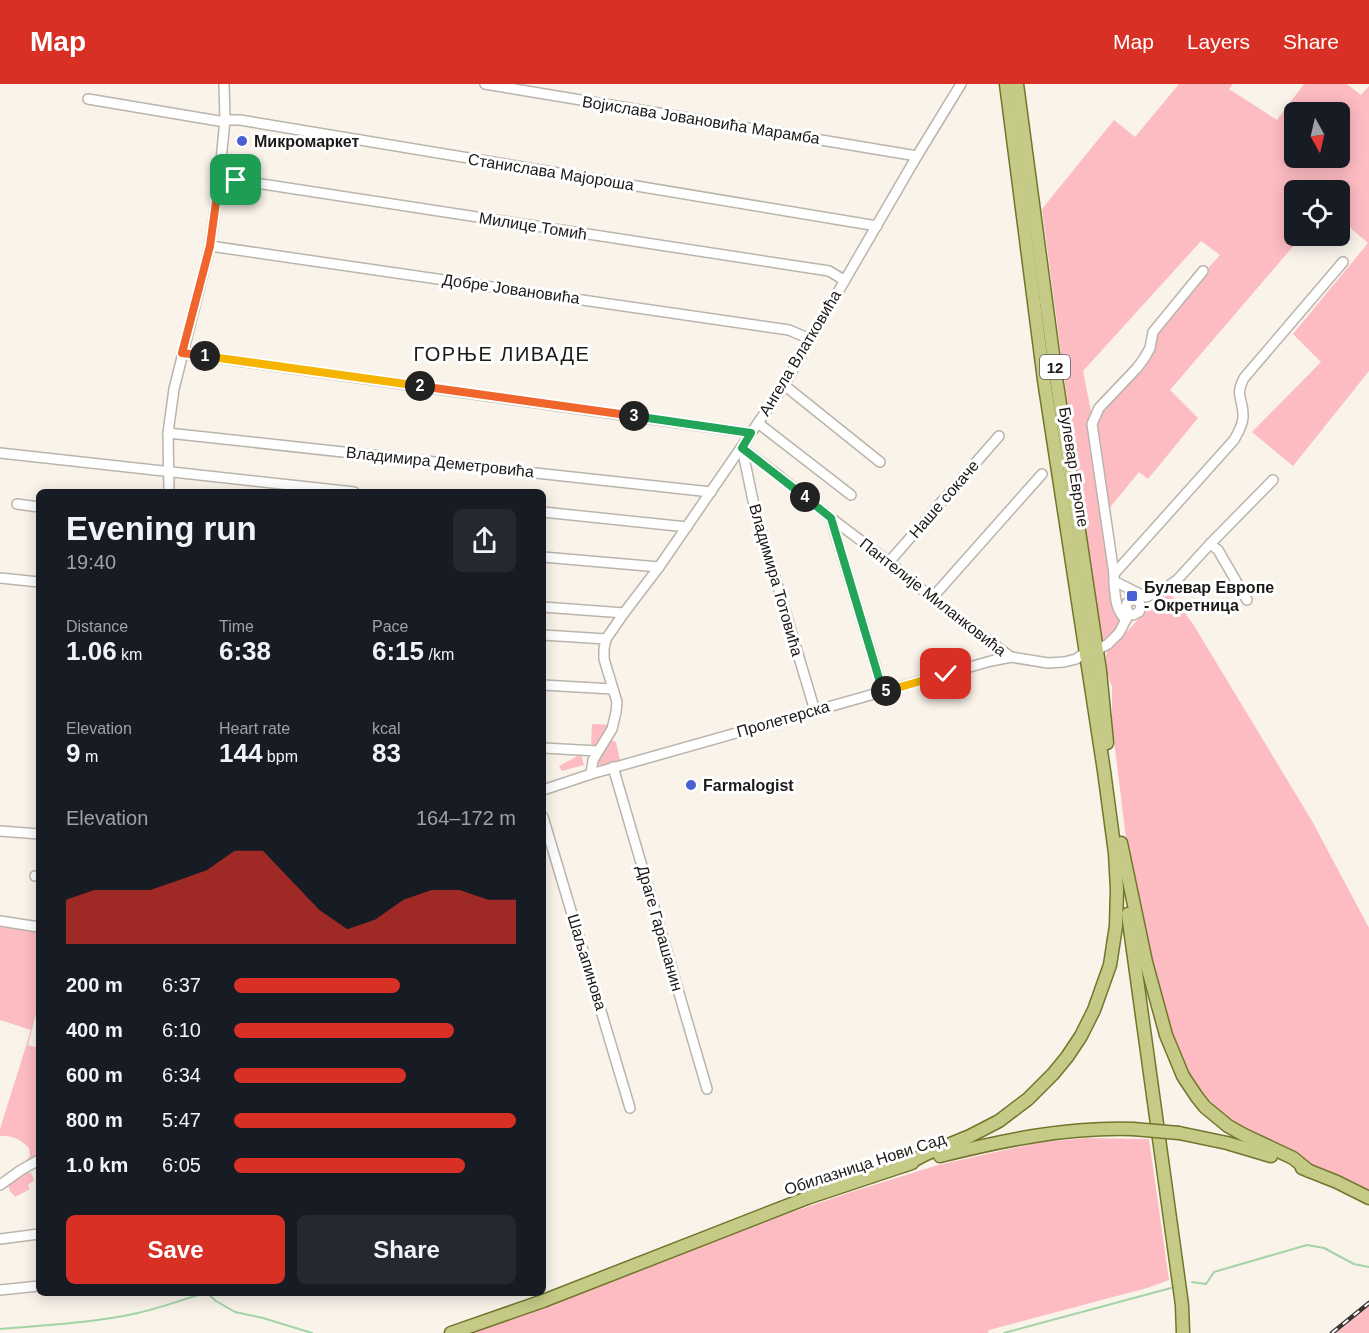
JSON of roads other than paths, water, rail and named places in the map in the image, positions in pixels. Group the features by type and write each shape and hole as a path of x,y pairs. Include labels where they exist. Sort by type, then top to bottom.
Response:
{"main road":[{"name":"Булевар Европе","path":"1006,84 1044,380 1091,651"},
{"name":"Булевар Европе","path":"1017,84 1118,853"},
{"path":"1118,853 1179,1282 1183,1333"},
{"path":"905,1165 999,1121 1042,1086 1075,1045 1094,1010 1110,965 1117,914 1118,853"},
{"path":"1118,853 1169,1042 1183,1076 1205,1107 1228,1126 1293,1158 1309,1171"},
{"name":"Обилазница Нови Сад","path":"451,1333 543,1301 807,1198 905,1165 969,1149 1050,1133 1089,1129 1133,1129 1179,1133 1262,1152 1368,1197"}],"street":[{"path":"169,489 168,433 174,388 210,246 225,121 224,84"},
{"name":"Војислава Јовановића Марамба","path":"485,84 917,156"},
{"name":"Ангела Влатковића","path":"606,639 659,567 784,385 957,85"},
{"name":"Станислава Мајороша","path":"88,99 225,121 240,120 876,226"},
{"name":"Милице Томић","path":"219,180 236,180 829,272 844,280"},
{"name":"Добре Јовановића","path":"210,246 789,330 810,339"},
{"path":"1114,577 1234,440 1243,418 1239,388 1244,378 1343,262"},
{"path":"1128,617 1120,615 1118,609 1092,424 1100,408 1145,357 1150,348 1153,332 1203,271"},
{"path":"182,353 751,433"},
{"path":"784,385 880,462"},
{"path":"758,423 851,495"},
{"name":"Владимира Деметровића","path":"168,433 711,492"},
{"name":"Наше сокаче","path":"889,562 999,436"},
{"name":"Пантелије Миланковића","path":"742,448 932,598 1011,657"},
{"name":"Владимира Тотовића","path":"742,448 755,510 815,711"},
{"path":"0,453 326,489"},
{"path":"932,598 1042,474"},
{"path":"1114,577 1142,599 1164,590 1177,580 1273,480"},
{"path":"17,504 36,507"},
{"path":"546,512 687,527"},
{"path":"831,518 883,692"},
{"path":"1210,544 1218,550 1248,600"},
{"path":"546,557 659,567"},
{"path":"0,578 36,582"},
{"name":"Пролетерска","path":"546,789 614,767 991,661 1011,657 1048,663 1076,659 1108,644 1119,633 1128,617 1139,612 1142,599"},
{"path":"546,607 624,613"},
{"path":"546,635 606,639 604,659 617,702 616,712 612,729 598,751 591,774"},
{"path":"546,685 612,689"},
{"path":"546,748 598,751"},
{"name":"Драге Гарашанин","path":"614,767 707,1089"},
{"name":"Шаљапинова","path":"546,827 630,1108"},
{"path":"0,831 36,834"},
{"path":"0,921 36,927"},
{"path":"0,1185 36,1162"},
{"path":"0,1239 36,1234"},
{"path":"0,1290 36,1286"}],"waterway":[{"path":"1192,1282 1206,1284 1214,1272 1307,1245 1324,1248 1354,1264 1369,1267"},
{"path":"1004,1333 1171,1288"},
{"path":"0,1329 104,1319 154,1309 195,1296"},
{"path":"210,1296 235,1312 312,1333"}],"railway":[{"path":"1332,1333 1369,1303"}],"place":[{"name":"Микромаркет","path":"242,141"},
{"name":"Булевар Европе - Окретница","path":"1132,596"},
{"name":"Farmalogist","path":"691,785"}],"district":[{"name":"ГОРЊЕ ЛИВАДЕ","path":"502,354"}]}
